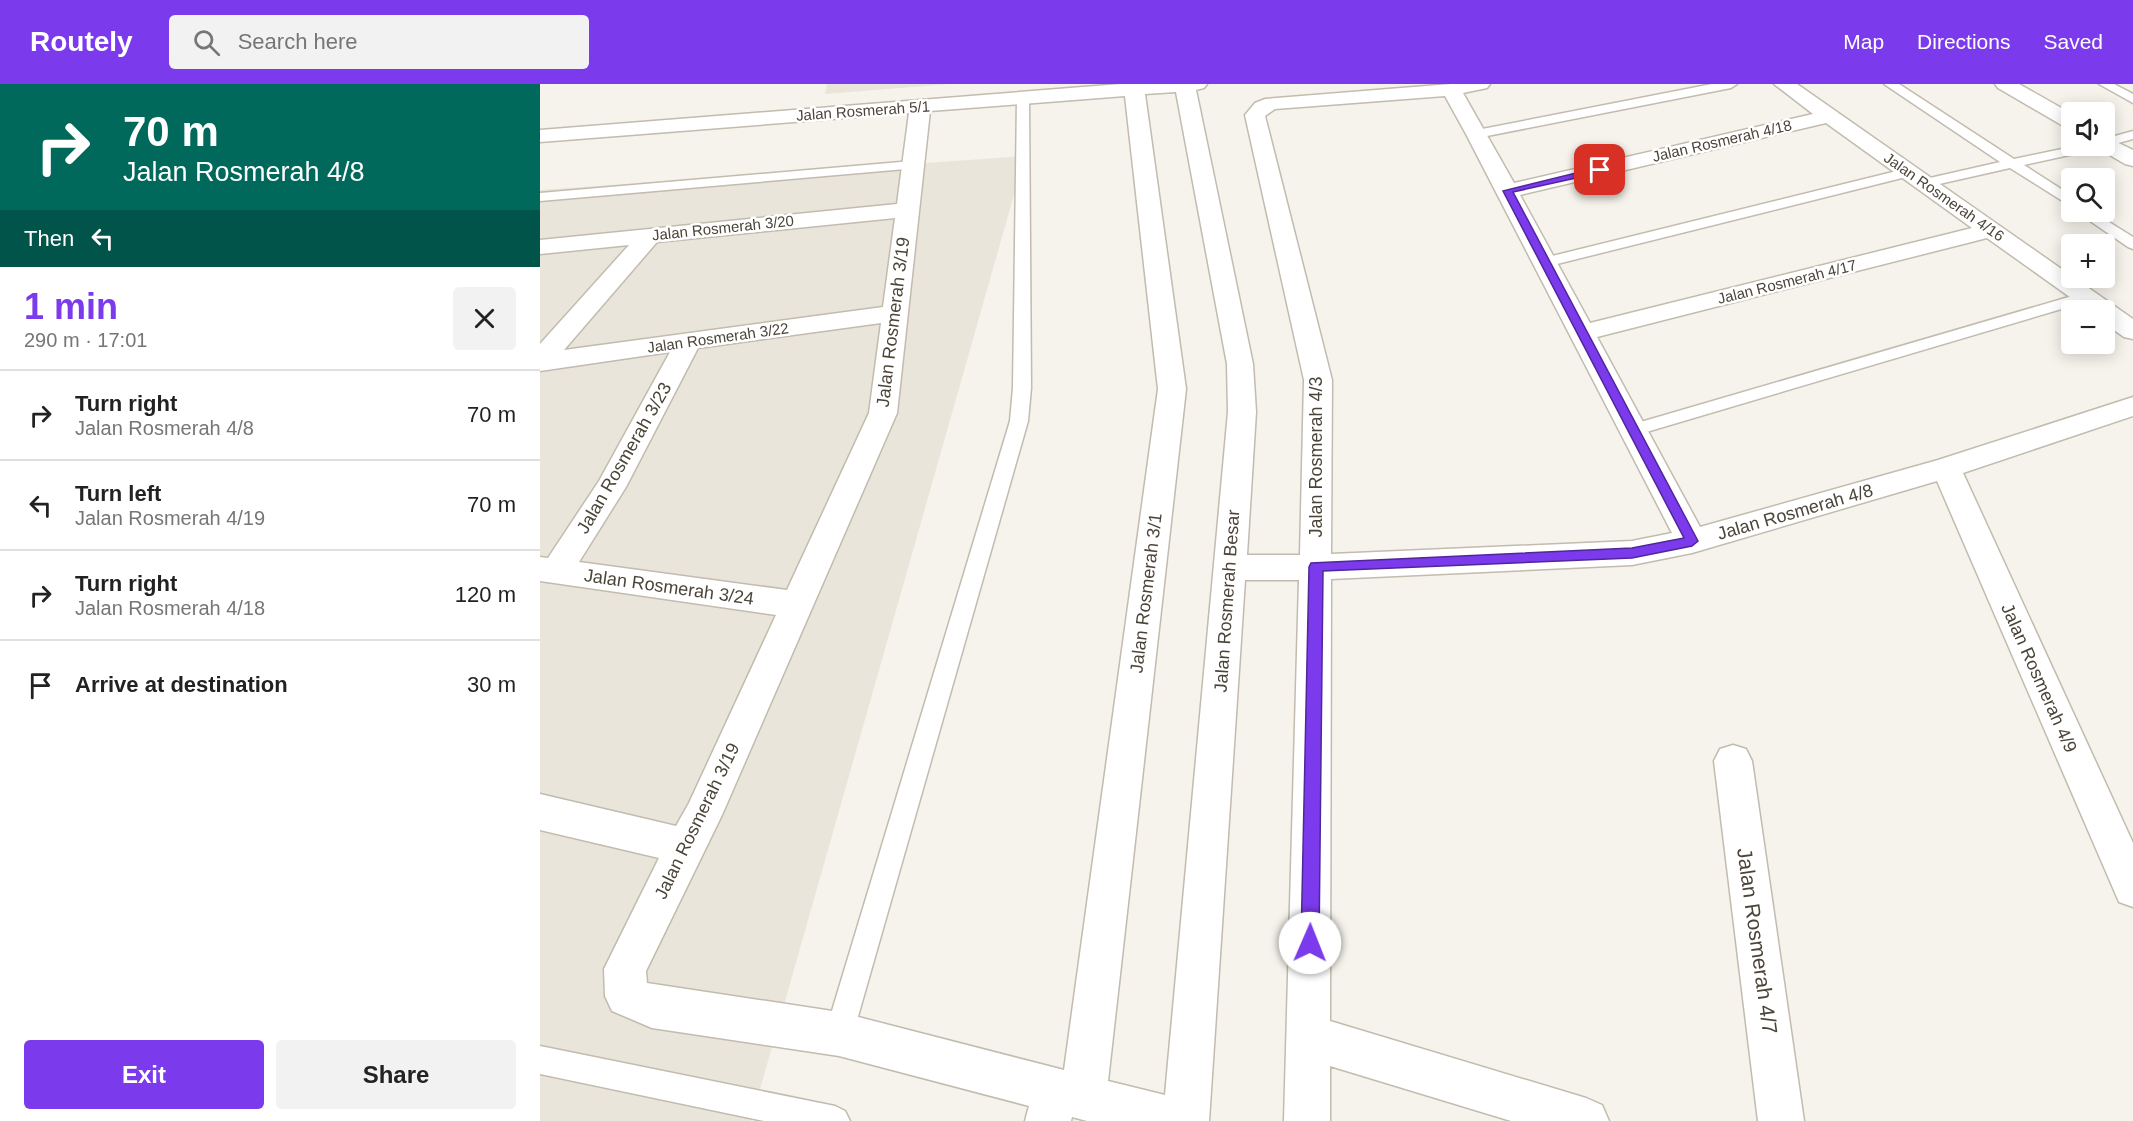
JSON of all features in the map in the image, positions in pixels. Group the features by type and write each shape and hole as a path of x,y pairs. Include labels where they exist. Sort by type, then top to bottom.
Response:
{"street":[{"path":"1480,84 1451,90 1508,191 1692,541"},
{"name":"Jalan Rosmerah 4/16","path":"1784,84 2090,300"},
{"path":"2005,84 2061,117"},
{"name":"Jalan Rosmerah 5/1","path":"540,136 1191,85"},
{"name":"Jalan Rosmerah Besar","path":"1186,1121 1242,412 1240,364 1191,85"},
{"name":"Jalan Rosmerah 3/1","path":"1062,1103 1172,389 1134,89"},
{"name":"Jalan Rosmerah 4/3","path":"1307,1121 1318,380 1255,115 1262,107 1272,103 1451,90"},
{"name":"Jalan Rosmerah 3/19","path":"920,107 883,413 703,815 685,846 625,969 627,996 652,1006 839,1034 1062,1103 1175,1121"},
{"name":"Jalan Rosmerah 4/18","path":"1508,191 1831,116"},
{"path":"2115,148 2133,159"},
{"name":"Jalan Rosmerah 3/20","path":"540,247 907,210"},
{"name":"Jalan Rosmerah 4/17","path":"1582,333 1992,230"},
{"path":"540,362 650,236"},
{"name":"Jalan Rosmerah 3/22","path":"540,362 895,313"},
{"name":"Jalan Rosmerah 4/16","path":"2115,318 2133,331"},
{"name":"Jalan Rosmerah 3/23","path":"548,570 611,487 688,343"},
{"name":"Jalan Rosmerah 4/8","path":"1230,568 1316,567 1632,553 1692,541 1946,468 2133,406"},
{"name":"Jalan Rosmerah 4/9","path":"1946,468 2133,888"},
{"name":"Jalan Rosmerah 3/24","path":"548,570 798,605"},
{"name":"Jalan Rosmerah 4/7","path":"1733,761 1781,1121"},
{"path":"540,812 685,846"},
{"path":"1309,1037 1586,1121"}],"lane":[{"path":"1477,134 1731,84"},
{"path":"1890,84 2061,196"},
{"path":"2105,84 2133,99"},
{"path":"839,1034 1019,421 1022,388 1023,98"},
{"path":"2115,140 2133,135"},
{"path":"1545,262 1917,178 2013,165 2061,153"},
{"path":"540,197 912,165"},
{"path":"2099,222 2133,244"},
{"path":"1633,430 2061,316"},
{"path":"540,1060 835,1121"}],"shaded area":[{"path":"827,84 949,84 825,94"},
{"path":"1025,156 751,1121 540,1121 540,190"}],"route":[{"path":"1310,943 1316,567 1632,553 1692,541 1508,191 1600,170"}]}
